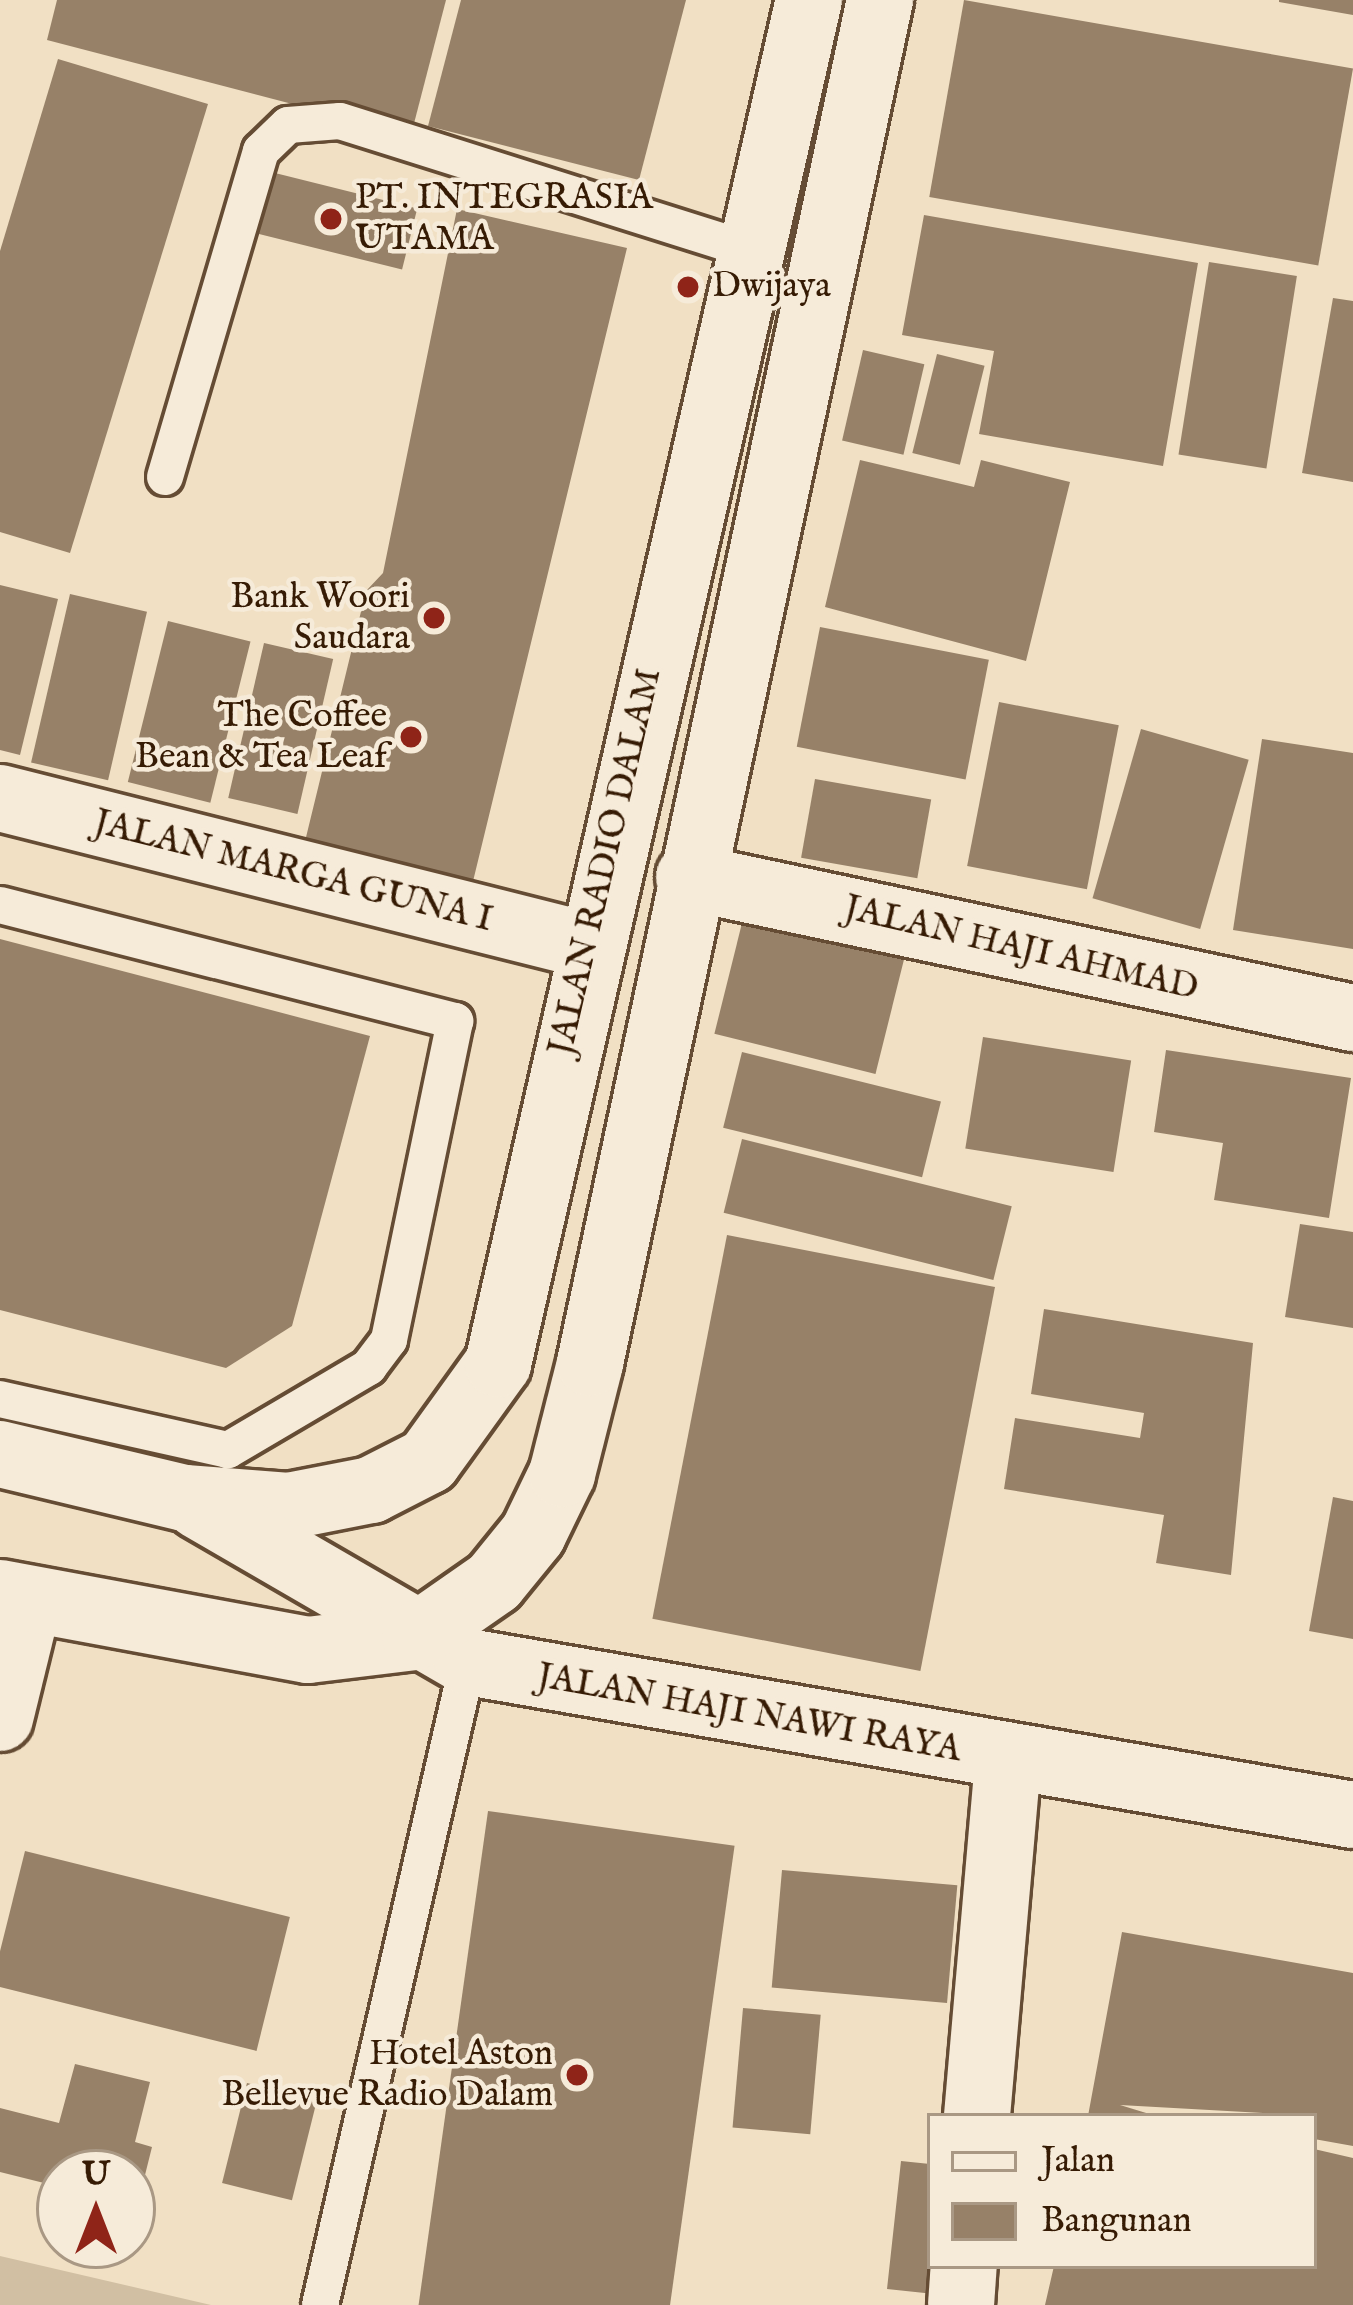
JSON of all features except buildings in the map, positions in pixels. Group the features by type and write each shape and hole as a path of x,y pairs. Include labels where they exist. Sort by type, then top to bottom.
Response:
{"main road":[{"name":"JALAN RADIO DALAM","path":"185,1498 289,1506 371,1490 428,1461 478,1399 514,1324 586,945 808,0"},
{"path":"0,1718 15,1596 308,1650 442,1649 494,1582 562,1474 880,0"},
{"name":"JALAN MARGA GUNA I","path":"0,798 586,945"},
{"name":"JALAN HAJI AHMAD","path":"689,877 1353,1018"},
{"path":"0,1454 185,1498"},
{"name":"JALAN HAJI NAWI RAYA","path":"185,1498 442,1649 1008,1762 1353,1816"},
{"path":"977,2113 1008,1762"},
{"path":"961,2305 964,2269"}],"lane":[{"path":"165,477 261,152 288,124 340,121 752,251"},
{"path":"0,905 454,1021 389,1340 369,1366 228,1450 0,1399"},
{"path":"320,2305 442,1649"}],"shaded area":[{"path":"0,2256 36,2264 36,2269 56,2269 211,2305 0,2305"}],"place":[{"name":"PT. INTEGRASIA UTAMA","path":"331,219"},
{"name":"Dwijaya","path":"688,287"},
{"name":"Bank Woori Saudara","path":"434,618"},
{"name":"The Coffee Bean & Tea Leaf","path":"411,737"},
{"name":"Hotel Aston Bellevue Radio Dalam","path":"577,2075"}]}
